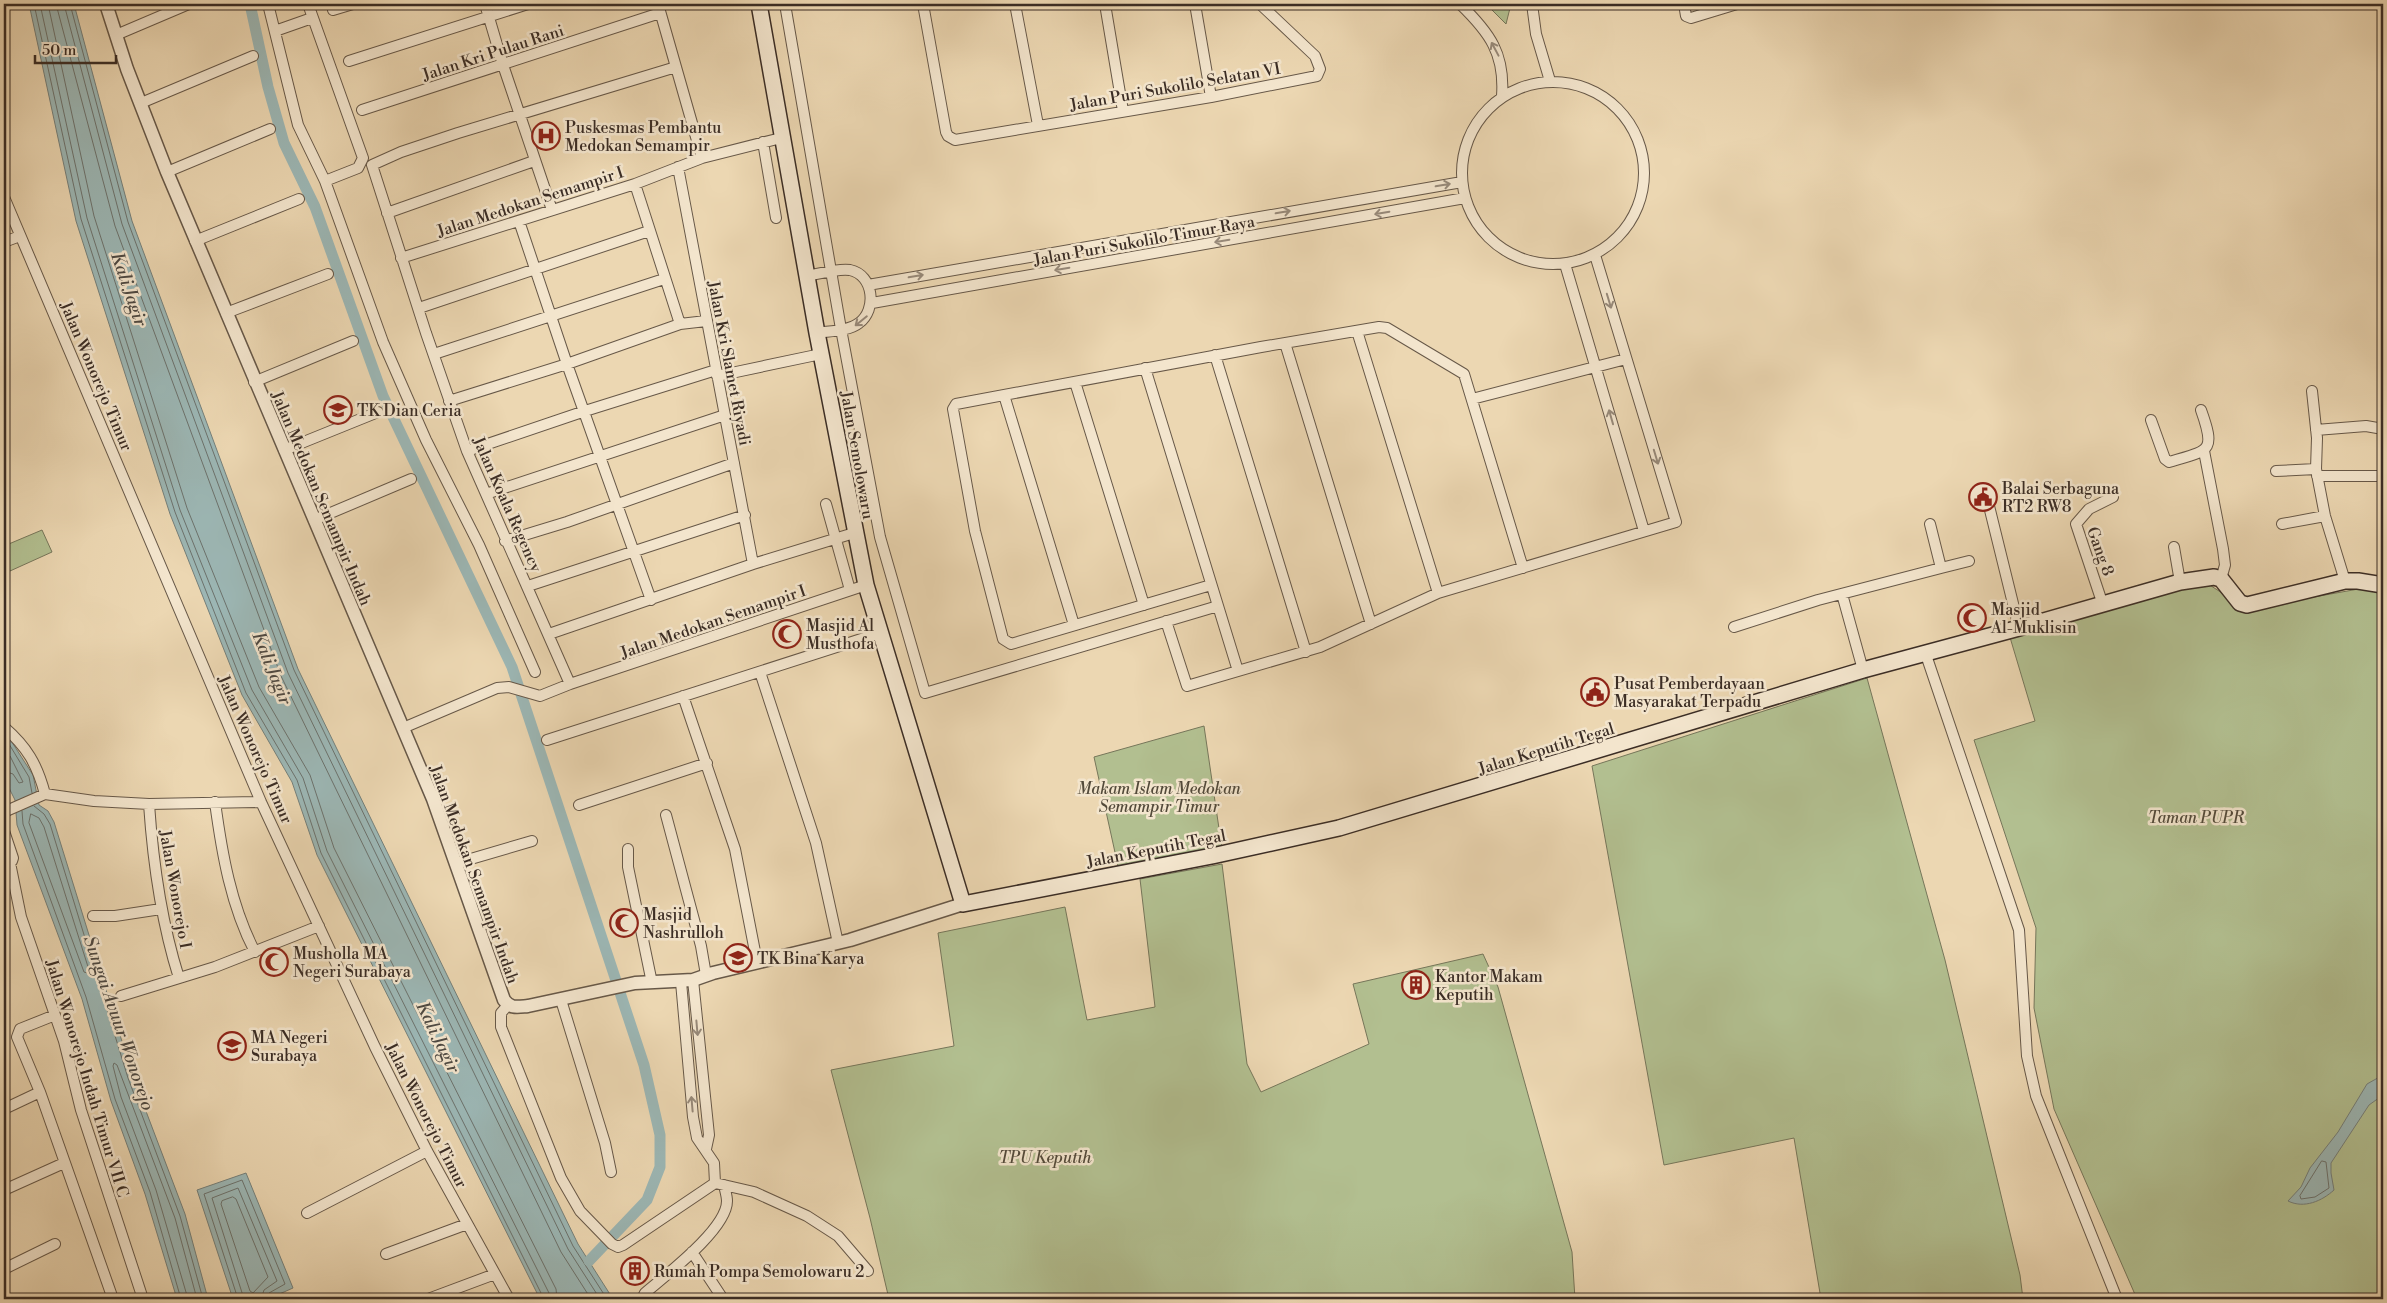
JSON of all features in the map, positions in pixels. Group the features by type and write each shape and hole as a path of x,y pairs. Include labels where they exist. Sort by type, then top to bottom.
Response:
{"main road":[{"name":"Jalan Semolowaru","path":"759,4 782,138 810,275 854,533 880,633 963,904"},
{"name":"Jalan Keputih Tegal","path":"963,904 1212,856 1339,828 1925,652 2019,628 2180,582 2214,577 2221,579"},
{"path":"2221,579 2240,603 2247,605 2345,581 2383,585"}],"street":[{"name":"Jalan Medokan Semampir Indah","path":"106,4 141,103 195,241 403,728 457,862 504,1000 508,1006"},
{"path":"116,35 189,4"},
{"path":"268,4 298,125 325,181 383,342 426,440 479,545 535,672"},
{"path":"308,4 363,158 358,168 325,181"},
{"path":"333,10 354,4"},
{"path":"485,4 502,65 552,210"},
{"path":"349,61 528,4"},
{"path":"785,4 840,329 880,537 925,693 1218,606"},
{"name":"Jalan Puri Sukolilo Selatan VI","path":"923,4 946,132 948,136 955,140 1211,97 1314,78 1320,74 1315,56 1260,4"},
{"path":"1016,4 1038,125"},
{"path":"1105,4 1123,111"},
{"path":"1195,4 1211,97"},
{"path":"1460,4 1488,36 1500,59 1504,74 1502,96"},
{"path":"1532,4 1536,34 1550,81"},
{"path":"1684,4 1686,16 1691,18 1737,4"},
{"path":"659,9 702,158"},
{"name":"Jalan Kri Pulau Rani","path":"362,110 502,65 659,9"},
{"path":"275,31 312,18"},
{"path":"141,103 254,56"},
{"path":"519,115 676,67"},
{"path":"1550,81 1571,83 1584,87 1608,100 1623,114 1634,131 1641,150 1644,178 1643,191 1636,211 1612,244 1595,255 1566,264 1533,262 1503,250 1479,227 1465,198 1462,182 1464,149 1478,119 1502,96 1525,86 1550,81"},
{"name":"Jalan Koala Regency","path":"519,115 448,136 374,163 372,168 467,451 505,541 528,586 570,684"},
{"path":"167,172 270,128"},
{"name":"Jalan Medokan Semampir I","path":"401,258 635,184 702,158 782,138"},
{"path":"764,142 776,218"},
{"path":"387,213 534,161"},
{"name":"Jalan Kri Slamet Riyadi","path":"678,167 753,564"},
{"name":"Jalan Puri Sukolilo Timur Raya","path":"868,284 1462,182"},
{"path":"635,184 680,324"},
{"name":"Jalan Wonorejo Timur","path":"4,197 6,210 20,236 261,802 364,1025 427,1151 509,1299"},
{"name":"Jalan Puri Sukolilo Timur Raya","path":"872,303 1465,198"},
{"path":"195,241 299,199"},
{"path":"519,220 553,316 567,364 650,600"},
{"path":"419,308 649,231"},
{"path":"4,242 20,236"},
{"path":"1141,237 1143,255"},
{"path":"1166,621 1187,686 1320,648 1438,593 1676,522 1595,255"},
{"path":"1566,264 1644,531"},
{"path":"810,275 851,270 860,275 868,284 872,303 869,312 859,324 820,332"},
{"path":"226,313 328,274"},
{"path":"434,354 664,279"},
{"path":"449,401 567,364 680,324 706,321"},
{"path":"1211,586 1011,644 1003,639 975,531 953,409 956,404 1285,343 1386,328 1464,374 1523,568"},
{"path":"1357,331 1438,593"},
{"path":"254,382 353,341"},
{"path":"1285,343 1371,624"},
{"path":"467,451 585,411 717,373 822,354"},
{"path":"1215,356 1306,652"},
{"path":"1472,399 1626,358"},
{"path":"1145,368 1238,671"},
{"path":"1075,382 1144,605"},
{"path":"2312,392 2316,430 2317,473 2325,516 2345,581"},
{"path":"1004,395 1074,625"},
{"path":"2201,410 2210,435 2210,440 2204,451 2222,549 2224,566 2221,579"},
{"path":"284,450 378,412"},
{"path":"486,494 726,416"},
{"path":"2151,420 2167,461 2204,451"},
{"path":"2316,430 2366,426 2383,429"},
{"path":"505,541 734,464"},
{"path":"2276,472 2383,476"},
{"path":"314,520 411,480"},
{"name":"Gang 8","path":"2104,604 2076,523 2089,509 2112,497"},
{"path":"826,504 850,590"},
{"path":"1989,506 2019,628"},
{"path":"528,586 745,515"},
{"path":"2282,524 2325,516"},
{"path":"1930,524 1940,568"},
{"path":"549,634 753,564 854,533"},
{"path":"2174,547 2180,582"},
{"path":"1734,627 1842,594 1969,561"},
{"name":"Jalan Medokan Semampir I","path":"403,728 497,688 509,687 534,696 550,693 570,684 866,585"},
{"path":"1842,594 1863,670"},
{"path":"547,740 880,633"},
{"path":"1925,652 2019,930 2027,1056 2036,1096 2118,1299"},
{"path":"760,672 816,843 838,943"},
{"path":"683,696 735,849 757,962"},
{"path":"4,727 15,737 37,768 41,795"},
{"path":"579,805 707,763"},
{"path":"8,810 41,795 94,801 149,804 261,802"},
{"path":"215,802 219,839 231,891 245,934 255,952"},
{"name":"Jalan Wonorejo I","path":"149,804 161,909 166,937 179,978"},
{"path":"666,814 706,975"},
{"name":"Jalan Wonorejo Indah Timur VII C","path":"4,831 21,917 55,1015 82,1110 143,1299"},
{"path":"457,862 532,841"},
{"path":"628,849 628,867 652,983"},
{"path":"868,1271 838,1236 807,1216 754,1192 719,1184 623,1245 618,1247 612,1244 580,1211 558,1171 501,1027 501,1013 508,1006 512,1008 528,1006 610,988 634,984 687,981 838,943 963,904"},
{"path":"93,916 115,916 161,909"},
{"path":"121,996 255,952 319,926"},
{"path":"642,1299 645,1293 692,1252 721,1221 727,1201 706,1149 709,1135 687,981"},
{"path":"561,1000 605,1143 611,1172"},
{"path":"55,1015 20,1029 17,1033 40,1092 111,1298"},
{"path":"4,1109 40,1092"},
{"path":"307,1213 427,1151"},
{"path":"4,1190 64,1163"},
{"path":"386,1254 467,1224"},
{"path":"4,1269 55,1244"},
{"path":"692,1252 723,1299"},
{"path":"428,1299 495,1274"}],"green space":[{"path":"1486,4 1511,4 1506,24"},
{"path":"42,530 52,552 10,571 4,556 4,546"},
{"name":"Taman PUPR","path":"2205,582 2247,609 2364,588 2383,595 2383,1299 2137,1299 2054,1109 2034,1008 2036,928 1974,740 2035,721 2009,634"},
{"path":"1867,678 1945,960 2020,1275 2023,1299 1821,1299 1794,1138 1664,1165 1592,766"},
{"name":"Makam Islam Medokan Semampir Timur","path":"1204,726 1222,849 1118,866 1094,757"},
{"name":"TPU Keputih","path":"1222,864 1247,1064 1261,1092 1369,1044 1353,984 1483,954 1498,987 1572,1252 1575,1299 889,1299 831,1070 954,1046 938,933 1065,907 1087,1020 1155,1007 1140,879"}],"water":[{"name":"Kali Jagir","path":"29,4 74,4 132,221 298,669 578,1244 613,1299 540,1299 317,855 292,782 242,695 170,514 76,221"},
{"name":"Sungai Avuur Wonorejo","path":"8,736 33,775 39,805 48,811 54,822 133,1077 185,1214 208,1299 177,1299 145,1194 111,1101 82,999 17,825 15,800 4,778 4,741"},
{"path":"2383,1075 2383,1095 2369,1105 2331,1163 2334,1190 2312,1203 2300,1204 2288,1201 2301,1187 2310,1168 2338,1132 2367,1084"},
{"path":"246,1173 293,1288 268,1299 233,1299 197,1190"}],"waterway":[{"path":"250,4 268,87 284,143 315,207 383,396 512,667 644,1065 660,1135 660,1167 647,1200 589,1261"}],"place":[{"name":"Puskesmas Pembantu Medokan Semampir","path":"546,136"},
{"name":"TK Dian Ceria","path":"338,410"},
{"name":"Balai Serbaguna RT2 RW8","path":"1983,497"},
{"name":"Masjid Al-Muklisin","path":"1972,618"},
{"name":"Masjid Al Musthofa","path":"787,634"},
{"name":"Pusat Pemberdayaan Masyarakat Terpadu","path":"1595,692"},
{"name":"Masjid Nashrulloh","path":"624,923"},
{"name":"TK Bina Karya","path":"738,958"},
{"name":"Musholla MA Negeri Surabaya","path":"274,962"},
{"name":"Kantor Makam Keputih","path":"1416,985"},
{"name":"MA Negeri Surabaya","path":"232,1046"},
{"name":"Rumah Pompa Semolowaru 2","path":"635,1271"}]}
